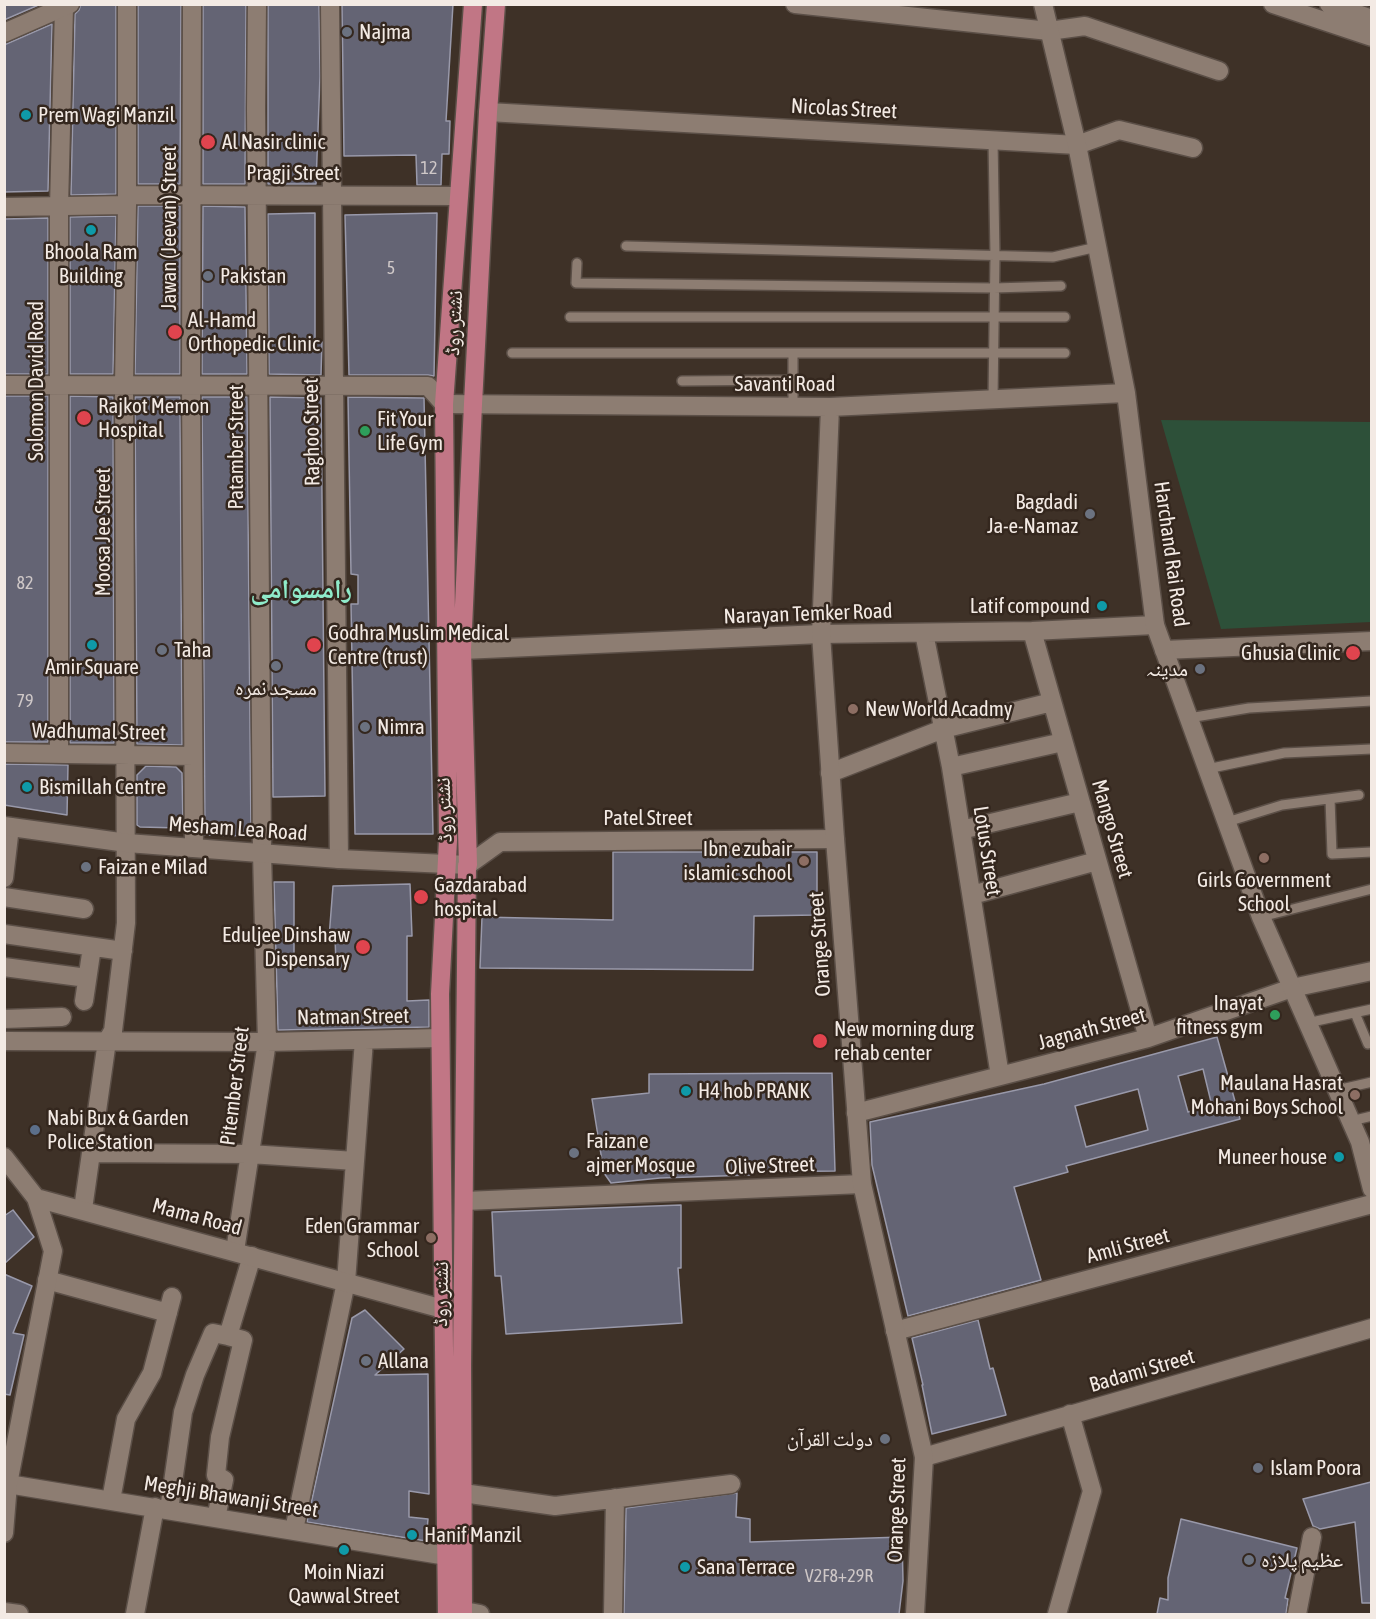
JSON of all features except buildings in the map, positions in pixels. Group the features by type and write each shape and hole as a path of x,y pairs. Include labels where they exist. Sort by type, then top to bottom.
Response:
{"main road":[{"name":"نشتر روڈ","path":"460,1612 447,1556 443,1309 440,994 448,840 444,404 473,4"},
{"name":"نشتر روڈ","path":"460,1612 463,1493 466,866 468,865 462,650 488,112 496,4"}],"street":[{"name":"Moosa Jee Street","path":"83,1209 107,1041 113,1031 126,923 124,385 127,4"},
{"name":"Jawan (Jeevan) Street","path":"192,4 191,386 194,848"},
{"name":"Patamber Street","path":"257,4 262,853"},
{"name":"Raghoo Street","path":"330,4 339,859"},
{"path":"795,4 1049,31 1085,26 1219,71"},
{"name":"Harchand Rai Road","path":"1042,4 1077,145 1126,393 1155,625 1261,917 1360,1142 1371,1189"},
{"path":"1274,4 1364,26"},
{"path":"1329,4 1364,26"},
{"path":"5,33 61,7"},
{"name":"Solomon David Road","path":"58,754 61,7"},
{"name":"Nicolas Street","path":"488,112 1077,145 1119,130 1193,148"},
{"name":"Pragji Street","path":"4,207 59,207 191,195 459,196"},
{"path":"4,385 428,386 444,404"},
{"name":"Savanti Road","path":"444,404 830,407 1126,393"},
{"name":"Orange Street","path":"830,407 821,634 830,773 862,1184 924,1457 915,1614"},
{"name":"Narayan Temker Road","path":"462,650 821,634 1032,631 1155,625"},
{"name":"Mango Street","path":"1032,631 1148,1038"},
{"name":"Lotus Street","path":"924,633 951,767 1000,1076"},
{"path":"1164,650 1371,641"},
{"path":"830,773 943,729 1052,702"},
{"path":"951,767 1064,742"},
{"name":"Wadhumal Street","path":"4,753 194,756"},
{"path":"961,830 1080,802"},
{"path":"4,878 7,827"},
{"name":"Mesham Lea Road","path":"7,827 127,843 339,859 468,865"},
{"name":"Patel Street","path":"468,865 500,842 835,839"},
{"name":"Pitember Street","path":"228,1336 243,1254 250,1154 267,1042 262,853"},
{"path":"972,895 1097,861"},
{"path":"4,897 84,909"},
{"path":"4,934 123,951"},
{"path":"84,1001 92,947"},
{"path":"4,967 87,978"},
{"name":"Jagnath Street","path":"856,1113 1148,1038 1292,988 1371,970"},
{"path":"4,1019 62,1017"},
{"name":"Natman Street","path":"4,1041 267,1042 440,1038"},
{"path":"294,1530 346,1282 364,1040"},
{"path":"91,1153 250,1154 355,1161"},
{"path":"4,1157 36,1198 53,1251 8,1484 4,1533"},
{"name":"Olive Street","path":"465,1201 862,1184"},
{"name":"Mama Road","path":"36,1198 443,1309"},
{"name":"Amli Street","path":"896,1331 1371,1204"},
{"path":"47,1280 104,1297 170,1305 152,1373 126,1419 111,1500"},
{"name":"Badami Street","path":"924,1457 1371,1328"},
{"path":"135,1614 183,1412 195,1375 213,1333 243,1340 220,1437 216,1475 224,1480 216,1518"},
{"path":"1058,1614 1092,1491 1070,1414"},
{"name":"Meghji Bhawanji Street","path":"8,1484 447,1556"},
{"path":"463,1493 555,1506 731,1484"},
{"path":"613,1614 615,1498"},
{"path":"1297,1614 1312,1537"},
{"path":"4,1612 19,1614"}],"lane":[{"path":"993,140 995,256 993,399"},
{"path":"626,246 1053,257 1097,247"},
{"path":"577,263 576,283 994,288 1061,286"},
{"path":"570,317 1065,317"},
{"path":"793,352 793,407"},
{"path":"512,353 1065,353"},
{"path":"682,381 793,380"},
{"path":"1189,718 1249,708 1371,701"},
{"path":"1207,769 1284,753 1371,749"},
{"path":"1227,822 1282,805 1359,795"},
{"path":"1330,799 1332,854 1371,852"},
{"path":"1261,917 1371,889"},
{"path":"1307,1023 1371,1009"},
{"path":"1355,1013 1368,1044 1371,1043"},
{"path":"1337,1090 1371,1082"},
{"path":"1351,1121 1371,1116"}],"green space":[{"path":"1161,420 1371,422 1371,622 1221,629"}],"place":[{"name":"Najma","path":"347,32"},
{"name":"Prem Wagi Manzil","path":"26,115"},
{"name":"Al Nasir clinic","path":"208,142"},
{"name":"Bhoola Ram Building","path":"91,230"},
{"name":"Pakistan","path":"208,276"},
{"name":"Al-Hamd Orthopedic Clinic","path":"175,332"},
{"name":"Rajkot Memon Hospital","path":"84,418"},
{"name":"Fit Your Life Gym","path":"365,431"},
{"name":"Bagdadi Ja-e-Namaz","path":"1090,514"},
{"name":"Latif compound","path":"1102,606"},
{"name":"Amir Square","path":"92,645"},
{"name":"Godhra Muslim Medical Centre (trust)","path":"314,645"},
{"name":"Taha","path":"162,650"},
{"name":"Ghusia Clinic","path":"1353,653"},
{"name":"مسجد نمرہ","path":"276,666"},
{"name":"مدینہ","path":"1200,669"},
{"name":"New World Acadmy","path":"853,709"},
{"name":"Nimra","path":"365,727"},
{"name":"Bismillah Centre","path":"27,787"},
{"name":"Girls Government School","path":"1264,858"},
{"name":"Ibn e zubair islamic school","path":"804,861"},
{"name":"Faizan e Milad","path":"86,867"},
{"name":"Gazdarabad hospital","path":"421,897"},
{"name":"Eduljee Dinshaw Dispensary","path":"363,947"},
{"name":"Inayat fitness gym","path":"1275,1015"},
{"name":"New morning durg rehab center","path":"820,1041"},
{"name":"H4 hob PRANK","path":"686,1091"},
{"name":"Maulana Hasrat Mohani Boys School","path":"1355,1095"},
{"name":"Nabi Bux & Garden Police Station","path":"35,1130"},
{"name":"Faizan e ajmer Mosque","path":"574,1153"},
{"name":"Muneer house","path":"1339,1157"},
{"name":"Eden Grammar School","path":"431,1238"},
{"name":"Allana","path":"366,1361"},
{"name":"دولت القرآن","path":"885,1439"},
{"name":"Islam Poora","path":"1258,1468"},
{"name":"Hanif Manzil","path":"412,1535"},
{"name":"Moin Niazi Qawwal Street","path":"344,1550"},
{"name":"عظیم پلازہ","path":"1249,1560"},
{"name":"Sana Terrace","path":"685,1567"}],"district":[{"name":"رامسوامی","path":"301,589"}]}
